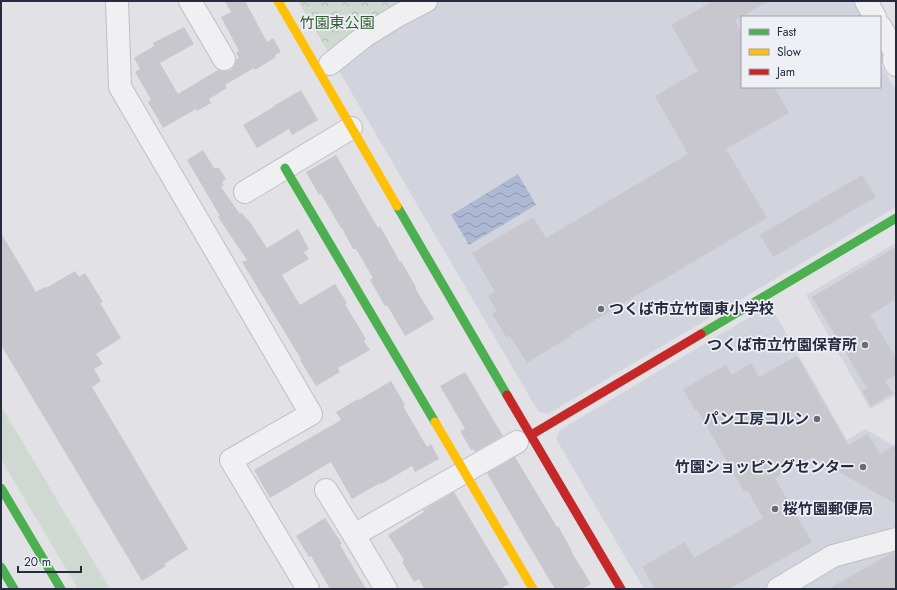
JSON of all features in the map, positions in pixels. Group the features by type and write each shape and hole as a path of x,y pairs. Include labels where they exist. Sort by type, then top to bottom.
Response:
{"street":[{"path":"117,1 120,88 311,414 231,460 306,588"},
{"path":"190,1 224,59"},
{"path":"278,1 351,128 524,438 621,589"},
{"path":"330,64 365,36 399,15 426,1"},
{"path":"866,1 874,16"},
{"path":"881,28 895,52 894,60 896,65"},
{"path":"245,192 351,128"},
{"path":"285,168 534,589"},
{"path":"354,534 524,438 896,218"},
{"path":"1,488 61,589"},
{"path":"326,490 386,589"},
{"path":"778,589 833,556 896,539"},
{"path":"1,567 14,589"}],"shaded area":[{"name":"つくば市立竹園東小学校","path":"440,1 858,1 866,16 741,16 741,88 881,88 881,66 896,90 896,207 548,414 538,411 336,66 394,25"},
{"path":"881,43 889,58 881,63"},
{"name":"つくば市立竹園保育所","path":"896,243 896,395 870,409 806,295"},
{"path":"770,305 847,440 865,429 896,447 896,589 644,589 556,439 560,430"}],"green space":[{"name":"竹園東公園","path":"298,1 413,1 330,55"},
{"path":"1,406 110,589 78,589 1,459"}],"water":[{"path":"518,174 536,205 469,245 451,215"}],"building":[{"path":"225,1 245,1 267,42 273,38 281,52 275,55 276,57 255,70 254,68 225,85 227,88 209,99 211,103 197,111 196,109 163,128 148,102 151,100 135,72 140,69 134,58 154,46 153,43 184,27 194,44 160,63 178,94 218,70 231,70 235,65 236,60 239,58 236,53 239,51 221,17 231,12"},
{"path":"713,1 769,1 735,20 741,30 741,88 775,88 789,113 726,149 767,218 570,335 571,336 527,363 510,336 507,338 492,314 497,311 488,296 495,292 472,253 533,217 546,238 688,154 655,96 698,71 671,25"},
{"path":"301,90 318,120 292,135 289,129 257,148 243,125"},
{"path":"203,150 214,168 219,168 226,179 222,182 224,185 221,187 240,214 242,213 247,220 248,219 267,248 298,229 309,249 304,252 309,259 282,275 300,305 335,284 366,339 364,341 370,350 338,368 340,372 316,386 242,262 247,260 218,217 220,216 187,160"},
{"path":"336,155 378,228 380,226 400,262 401,261 434,319 405,336 370,280 373,278 356,249 353,249 342,228 321,194 319,195 306,172"},
{"path":"862,175 876,197 773,257 760,235"},
{"path":"1,233 36,292 45,287 46,288 75,271 79,277 85,273 103,302 100,303 121,338 96,354 103,364 94,369 101,381 92,387 188,549 164,564 166,566 142,581 1,345"},
{"name":"つくば市立竹園保育所","path":"896,247 896,299 870,315 896,358 896,375 885,381 893,393 871,406 862,391 867,388 812,297"},
{"name":"竹園ショッピングセンター","path":"797,356 848,445 868,434 880,454 896,445 896,504 812,457 775,478 812,542 729,589 655,589 642,567 685,542 694,558 763,518 747,490 744,492 697,409 695,410 683,389 726,365 732,375 751,363 759,377"},
{"path":"465,372 503,436 475,452 473,449 471,450 460,431 465,429 440,386"},
{"path":"391,381 405,405 403,406 427,447 431,444 439,459 415,472 412,466 352,499 331,462 270,498 254,470 341,420 336,412"},
{"path":"515,457 557,527 558,526 591,584 582,589 555,589 487,473"},
{"path":"454,492 509,584 500,589 424,589 419,579 414,582 402,562 404,560 388,535 424,512 423,510"},
{"path":"325,518 342,544 340,545 366,589 330,589 311,556 309,557 296,536"},
{"path":"896,552 896,589 828,589 890,554"}],"traffic: fast":[{"path":"285,168 435,422"},
{"path":"397,206 507,395"},
{"path":"701,334 896,218"},
{"path":"1,488 61,589"},
{"path":"1,567 14,589"}],"traffic: slow":[{"path":"278,1 397,206"},
{"path":"435,422 533,589"}],"traffic: jam":[{"path":"531,435 701,334"},
{"path":"507,395 621,589"}],"place":[{"name":"つくば市立竹園東小学校","path":"601,309"},
{"name":"つくば市立竹園保育所","path":"865,345"},
{"name":"パン工房コルン","path":"817,419"},
{"name":"竹園ショッピングセンター","path":"863,467"},
{"name":"桜竹園郵便局","path":"775,509"}]}
